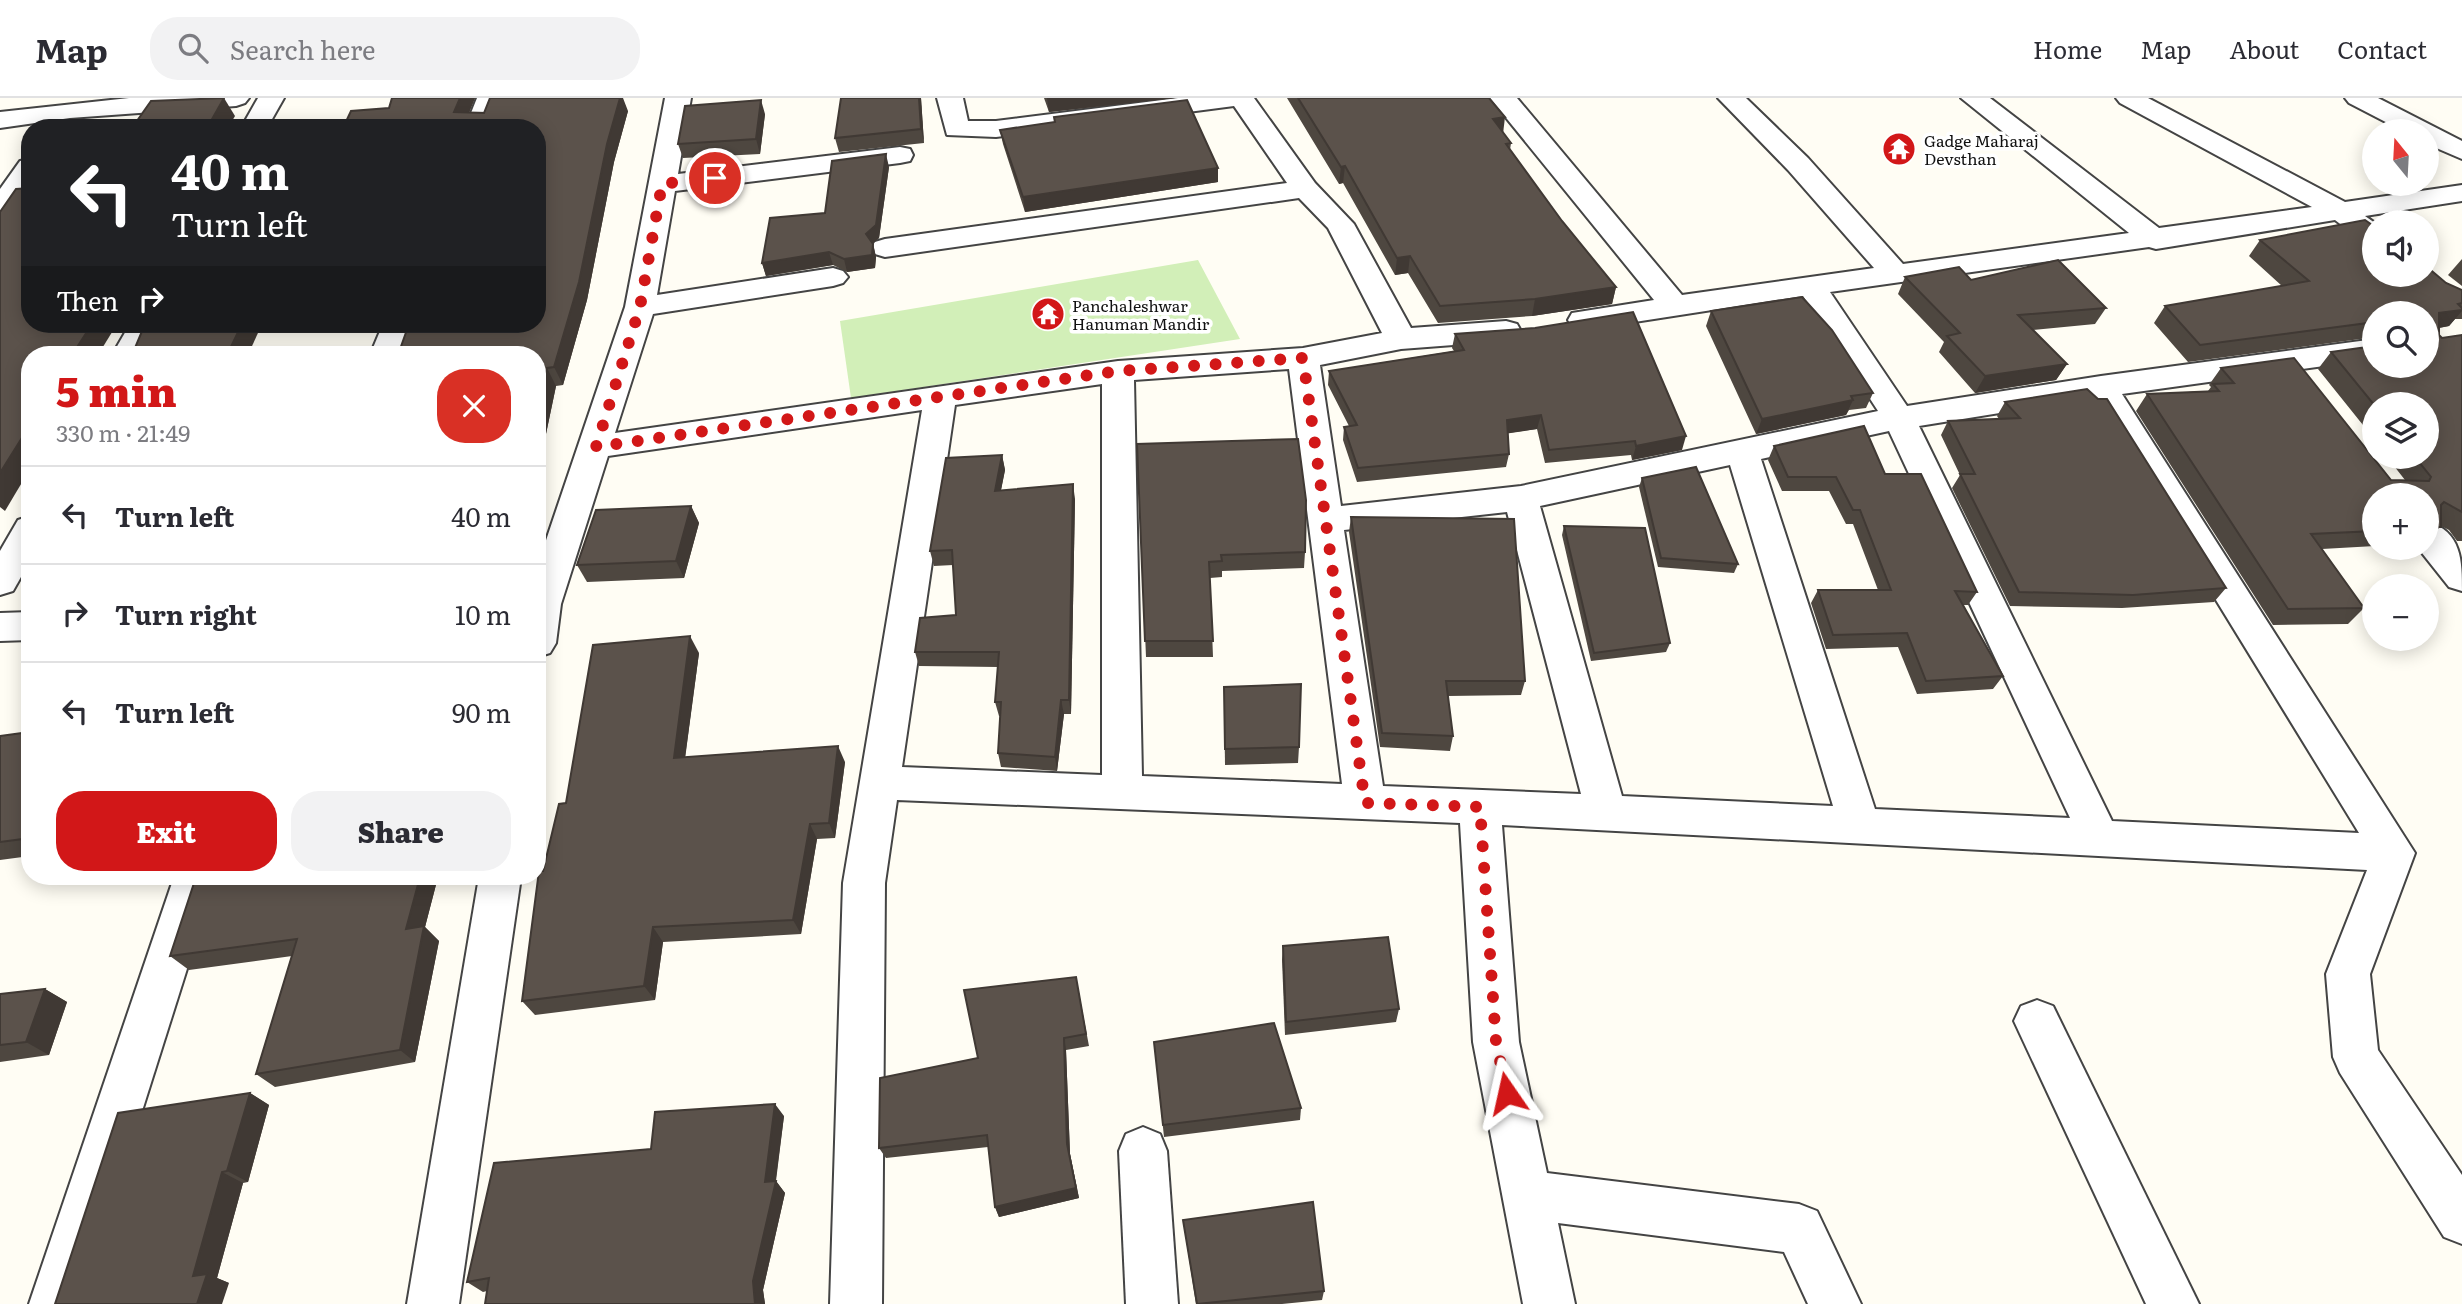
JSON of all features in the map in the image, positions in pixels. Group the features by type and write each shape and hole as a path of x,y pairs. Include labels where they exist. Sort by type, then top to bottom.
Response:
{"street":[{"path":"0,120 236,98"},
{"path":"259,119 271,98"},
{"path":"482,119 490,98"},
{"path":"546,587 596,447 640,307 678,98"},
{"path":"950,98 956,129 1023,126 1240,98 1305,189 1340,224 1401,339"},
{"path":"1503,98 1675,306"},
{"path":"1731,98 1798,164 1894,272"},
{"path":"1974,98 2156,240"},
{"path":"2129,98 2341,211 2362,227"},
{"path":"2358,98 2399,119"},
{"path":"2440,140 2462,151"},
{"path":"662,184 900,155"},
{"path":"0,209 21,180"},
{"path":"885,248 1305,189"},
{"path":"596,447 1118,371 1303,358 1401,339 1545,326 1894,272 2156,240 2462,193"},
{"path":"640,307 833,277"},
{"path":"1810,285 1899,418 2101,838"},
{"path":"1326,520 1521,498 1899,418 2101,386 2362,351"},
{"path":"1303,358 1365,803"},
{"path":"2290,360 2314,391"},
{"path":"1118,371 1122,793"},
{"path":"2101,386 2393,853"},
{"path":"856,1304 864,883 940,397"},
{"path":"1742,450 1860,827"},
{"path":"1521,498 1606,813"},
{"path":"0,582 21,545"},
{"path":"2439,549 2462,578"},
{"path":"0,627 21,626"},
{"path":"880,783 1480,807 2393,853"},
{"path":"1480,807 1496,1042 1549,1304"},
{"path":"2393,853 2348,974 2356,1057 2462,1219"},
{"path":"55,1304 192,885"},
{"path":"433,1304 499,885"},
{"path":"2037,1021 2173,1304"},
{"path":"1143,1151 1152,1304"},
{"path":"1527,1195 1799,1229 1835,1304"}],"green space":[{"path":"1198,260 1240,339 851,398 840,321"}],"building":[{"path":"224,98 212,119 138,119 151,101"},
{"path":"392,98 460,98 454,112 484,113 490,98 620,98 607,144 579,282 554,367 547,368 546,373 546,346 401,346 406,333 546,333 546,119 347,119 351,111 389,108"},
{"path":"841,98 919,98 921,129 835,138"},
{"path":"1298,98 1489,98 1505,117 1493,119 1511,143 1506,144 1562,221 1616,287 1535,299 1440,306 1410,256 1397,258 1345,166 1341,167"},
{"path":"761,100 756,139 678,144 685,106"},
{"path":"1187,100 1218,168 1023,197 1000,130 1055,122 1054,117"},
{"path":"886,154 876,225 866,234 873,244 872,255 844,259 829,252 762,263 770,218 825,213 832,161"},
{"path":"16,189 21,189 21,333 86,333 78,346 21,346 21,439 0,473 0,212"},
{"path":"2362,221 2362,287 2439,287 2439,277 2462,290 2462,303 2458,304 2462,310 2439,313 2439,301 2362,301 2362,324 2200,345 2165,306 2309,281 2260,240"},
{"path":"2058,260 2106,308 2018,315 2067,364 1985,376 1947,336 1960,333 1905,277 1959,267 1971,280"},
{"path":"1802,297 1832,330 1873,393 1851,396 1853,400 1762,419 1711,311"},
{"path":"1633,312 1686,436 1636,446 1635,441 1549,450 1541,415 1507,420 1509,454 1358,468 1344,427 1357,425 1329,371 1464,350 1455,334 1535,328"},
{"path":"141,333 238,333 231,346 136,346"},
{"path":"2439,335 2442,338 2462,335 2462,512 2444,502 2441,505 2439,527 2439,483 2362,483 2362,532 2311,534 2362,608 2288,609 2147,394 2219,391 2213,384 2234,383 2221,368 2294,358 2362,444 2362,469 2382,469 2391,480 2429,481 2431,477 2425,469 2439,469 2439,392 2364,392 2331,352 2362,348 2362,378 2439,378"},
{"path":"2087,389 2098,399 2107,399 2226,588 2133,595 2019,592 1960,474 1975,474 1948,421 2020,418 2005,402"},
{"path":"1864,426 1885,474 1921,474 1977,592 1955,591 2003,676 1926,681 1907,633 1833,635 1818,590 1891,590 1860,510 1853,510 1836,477 1788,477 1774,446"},
{"path":"1298,439 1306,500 1305,552 1221,555 1222,561 1209,562 1213,641 1145,641 1137,444"},
{"path":"1002,455 995,491 1073,484 1069,700 1061,700 1055,757 998,753 1001,702 995,702 999,652 915,652 920,618 956,615 952,550 930,551 946,458"},
{"path":"1696,467 1738,564 1661,558 1642,478"},
{"path":"691,506 676,561 577,565 596,510"},
{"path":"1351,517 1514,519 1525,681 1446,681 1453,736 1382,733"},
{"path":"1564,526 1645,528 1670,643 1594,653"},
{"path":"690,636 674,758 838,746 829,823 810,824 793,920 653,927 644,986 522,1001 537,885 546,885 546,858 559,804 566,803 593,645"},
{"path":"1301,684 1299,747 1225,749 1224,687"},
{"path":"21,733 21,839 0,842 0,736"},
{"path":"193,885 418,885 406,929 424,926 400,1050 256,1074 297,939 170,956"},
{"path":"1388,937 1399,1009 1286,1022 1283,946"},
{"path":"1076,977 1086,1034 1064,1038 1067,1144 1076,1188 995,1207 987,1135 879,1148 880,1078 978,1058 964,990"},
{"path":"45,989 26,1042 0,1045 0,994"},
{"path":"1274,1023 1301,1108 1163,1125 1154,1042"},
{"path":"250,1093 227,1171 222,1172 193,1276 207,1274 197,1304 55,1304 118,1113"},
{"path":"775,1104 765,1182 776,1181 753,1281 755,1304 485,1304 489,1278 467,1282 494,1163 651,1149 655,1112"},
{"path":"1313,1202 1324,1291 1197,1304 1183,1220"}],"place":[{"name":"Gadge Maharaj Devsthan","path":"1899,149"},
{"name":"Panchaleshwar Hanuman Mandir","path":"1048,314"}],"route":[{"path":"715,178 662,184 640,307 596,447 1118,371 1303,358 1365,803 1480,807 1496,1042 1507,1093"}]}
